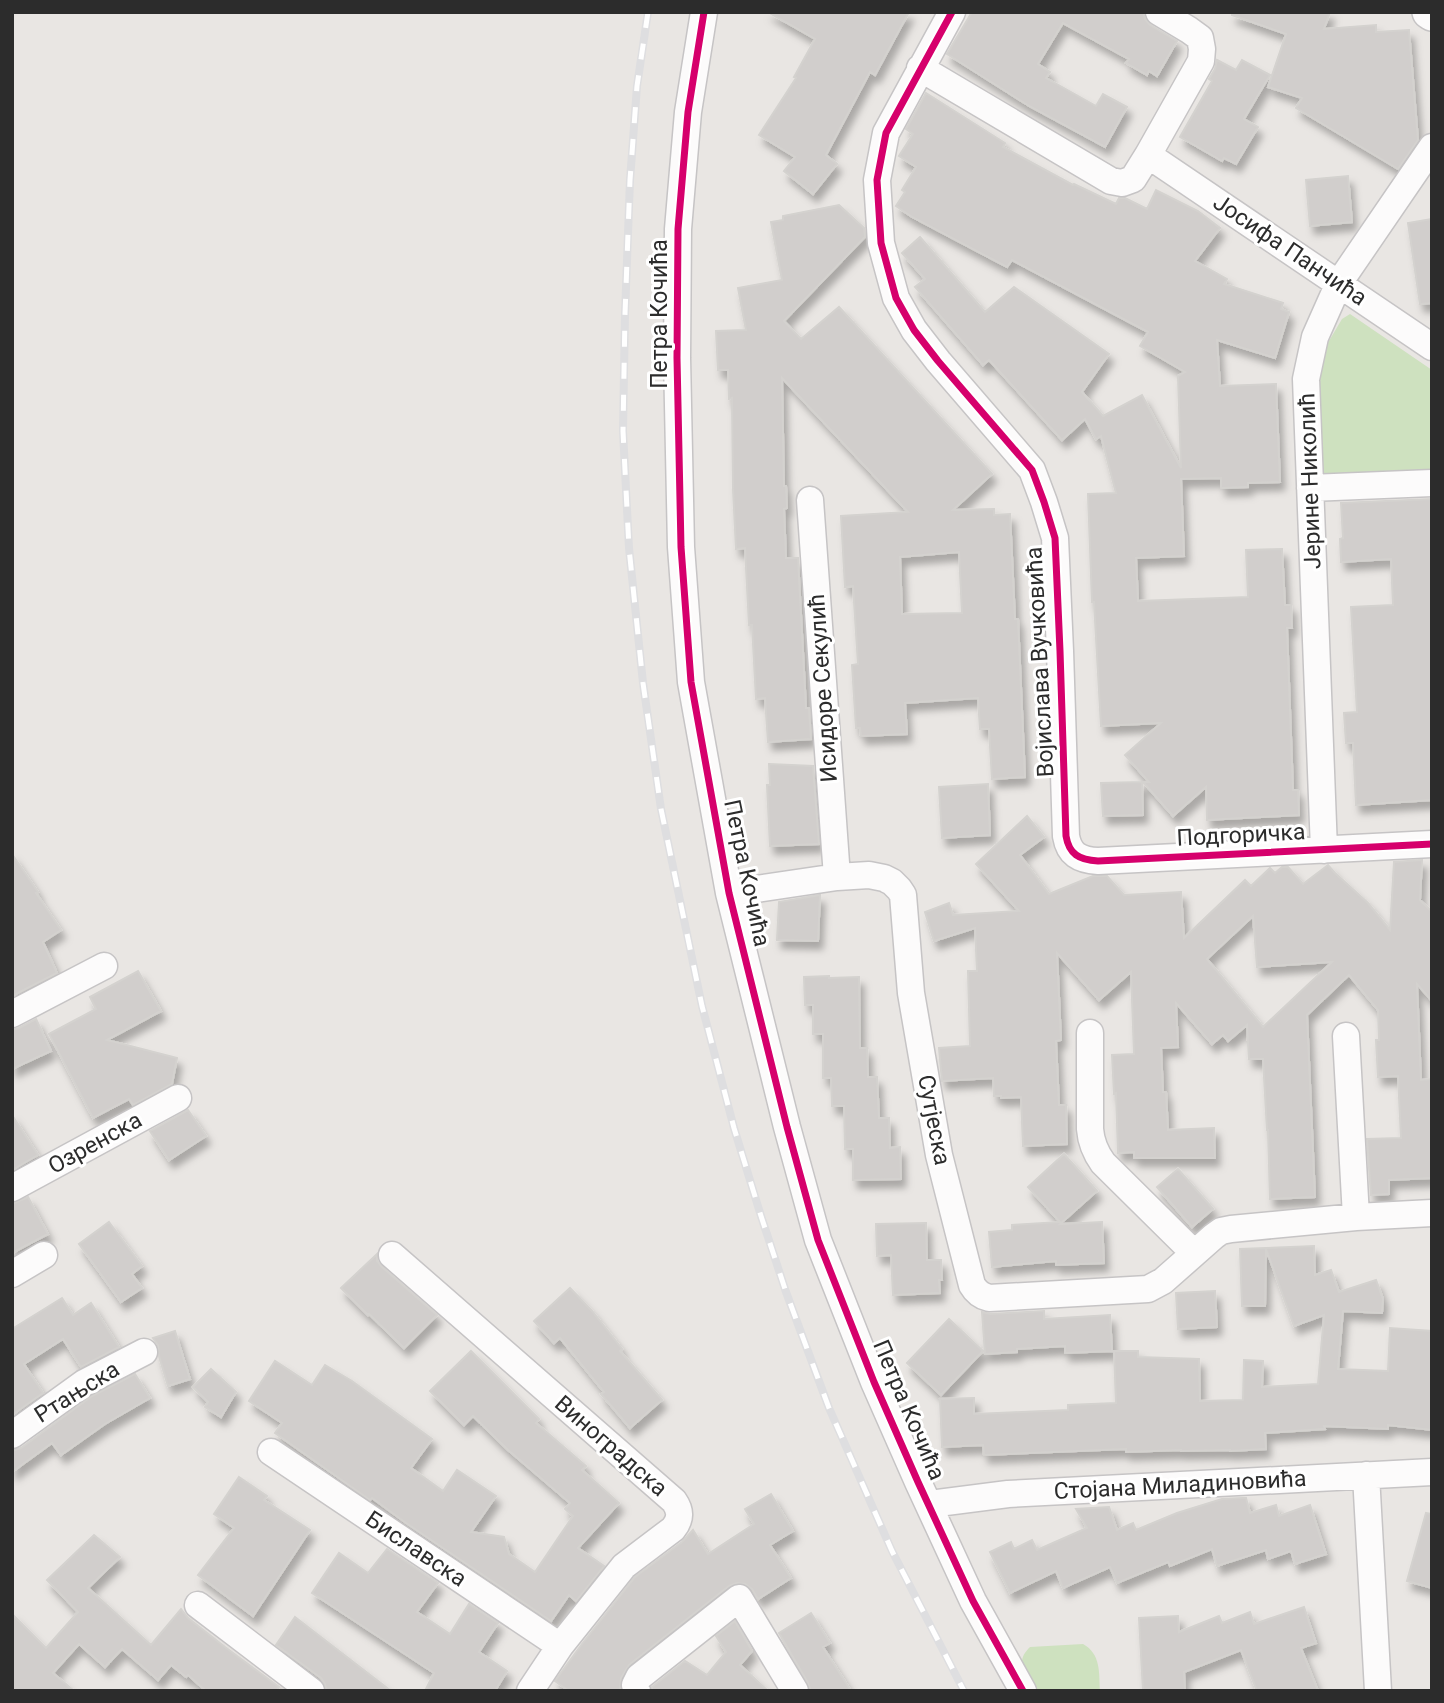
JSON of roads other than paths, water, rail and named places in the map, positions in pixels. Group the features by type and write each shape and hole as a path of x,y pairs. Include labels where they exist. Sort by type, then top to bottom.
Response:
{"street":[{"name":"Петра Кочића","path":"704,12 688,111 678,229 677,358 681,547 691,682 729,894 818,1240 874,1382 973,1601 1023,1691"},
{"name":"Војислава Вучковића","path":"952,12 886,133 877,180 881,243 896,298 914,330 1032,470 1044,502 1055,538 1066,835"},
{"path":"920,68 1111,181 1122,183 1133,179 1201,61 1200,38 1158,12"},
{"name":"Јерине Николић","path":"1324,850 1306,379 1315,337 1339,282 1432,147"},
{"name":"Јосифа Панчића","path":"1148,155 1432,347"},
{"path":"1310,488 1432,483"},
{"name":"Исидоре Секулић","path":"810,500 837,877"},
{"name":"Подгоричка","path":"1066,835 1068,847 1075,854 1098,861 1432,844"},
{"name":"Сутјеска","path":"729,894 837,877 869,875 884,878 899,889 902,895 911,993 940,1155 972,1285 976,1292 989,1298 1148,1289 1158,1285 1214,1236 1231,1228 1432,1213"},
{"path":"12,1014 104,966"},
{"path":"1090,1033 1090,1137 1097,1154 1194,1253"},
{"path":"1346,1036 1356,1217"},
{"name":"Озренска","path":"12,1188 178,1098"},
{"path":"12,1274 44,1255"},
{"name":"Виноградска","path":"392,1255 678,1507 678,1523 624,1566 560,1646 530,1691"},
{"name":"Ртањска","path":"12,1435 84,1383 144,1352"},
{"name":"Биславска","path":"271,1452 560,1646"},
{"name":"Стојана Миладиновића","path":"930,1504 1007,1494 1432,1472"},
{"path":"1366,1475 1378,1691"},
{"path":"636,1691 635,1685 639,1677 739,1598 795,1691"},
{"path":"198,1605 311,1691"}],"railway":[{"path":"648,12 637,86 630,180 623,431 629,548 643,683 661,809 702,1006 734,1128 786,1292 829,1408 892,1551 964,1691"}]}
